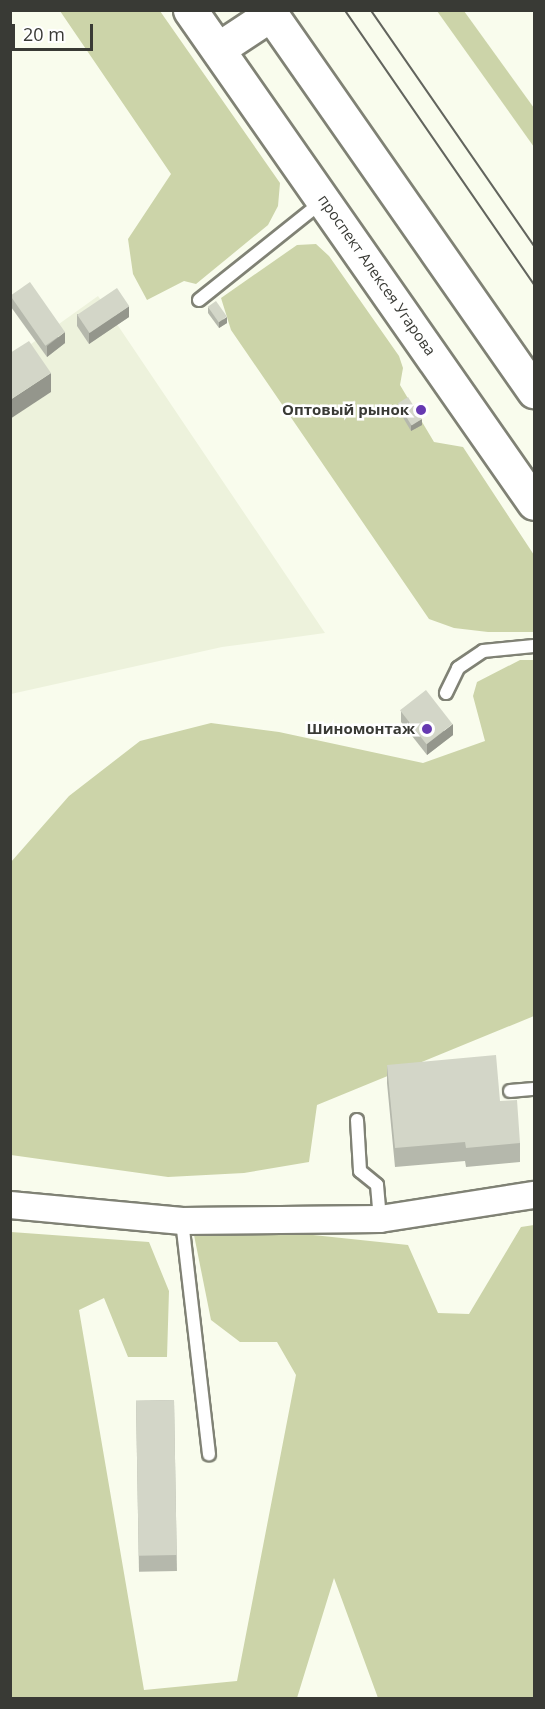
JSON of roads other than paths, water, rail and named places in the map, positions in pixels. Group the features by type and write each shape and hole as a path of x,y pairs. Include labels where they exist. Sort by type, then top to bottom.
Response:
{"main road":[{"name":"проспект Алексея Угарова","path":"190,10 534,502"},
{"path":"218,49 270,12 534,392"}],"street":[{"path":"10,1205 182,1221 380,1219 534,1195"}],"lane":[{"path":"199,300 325,200"},
{"path":"446,693 458,668 483,651 534,646"},
{"path":"510,1091 534,1089"},
{"path":"357,1120 360,1171 377,1185 380,1219"},
{"path":"182,1221 209,1454"}],"tram line":[{"path":"345,10 534,284"},
{"path":"371,10 534,245"}],"place":[{"name":"Оптовый рынок","path":"421,410"},
{"name":"Шиномонтаж","path":"427,729"}]}
